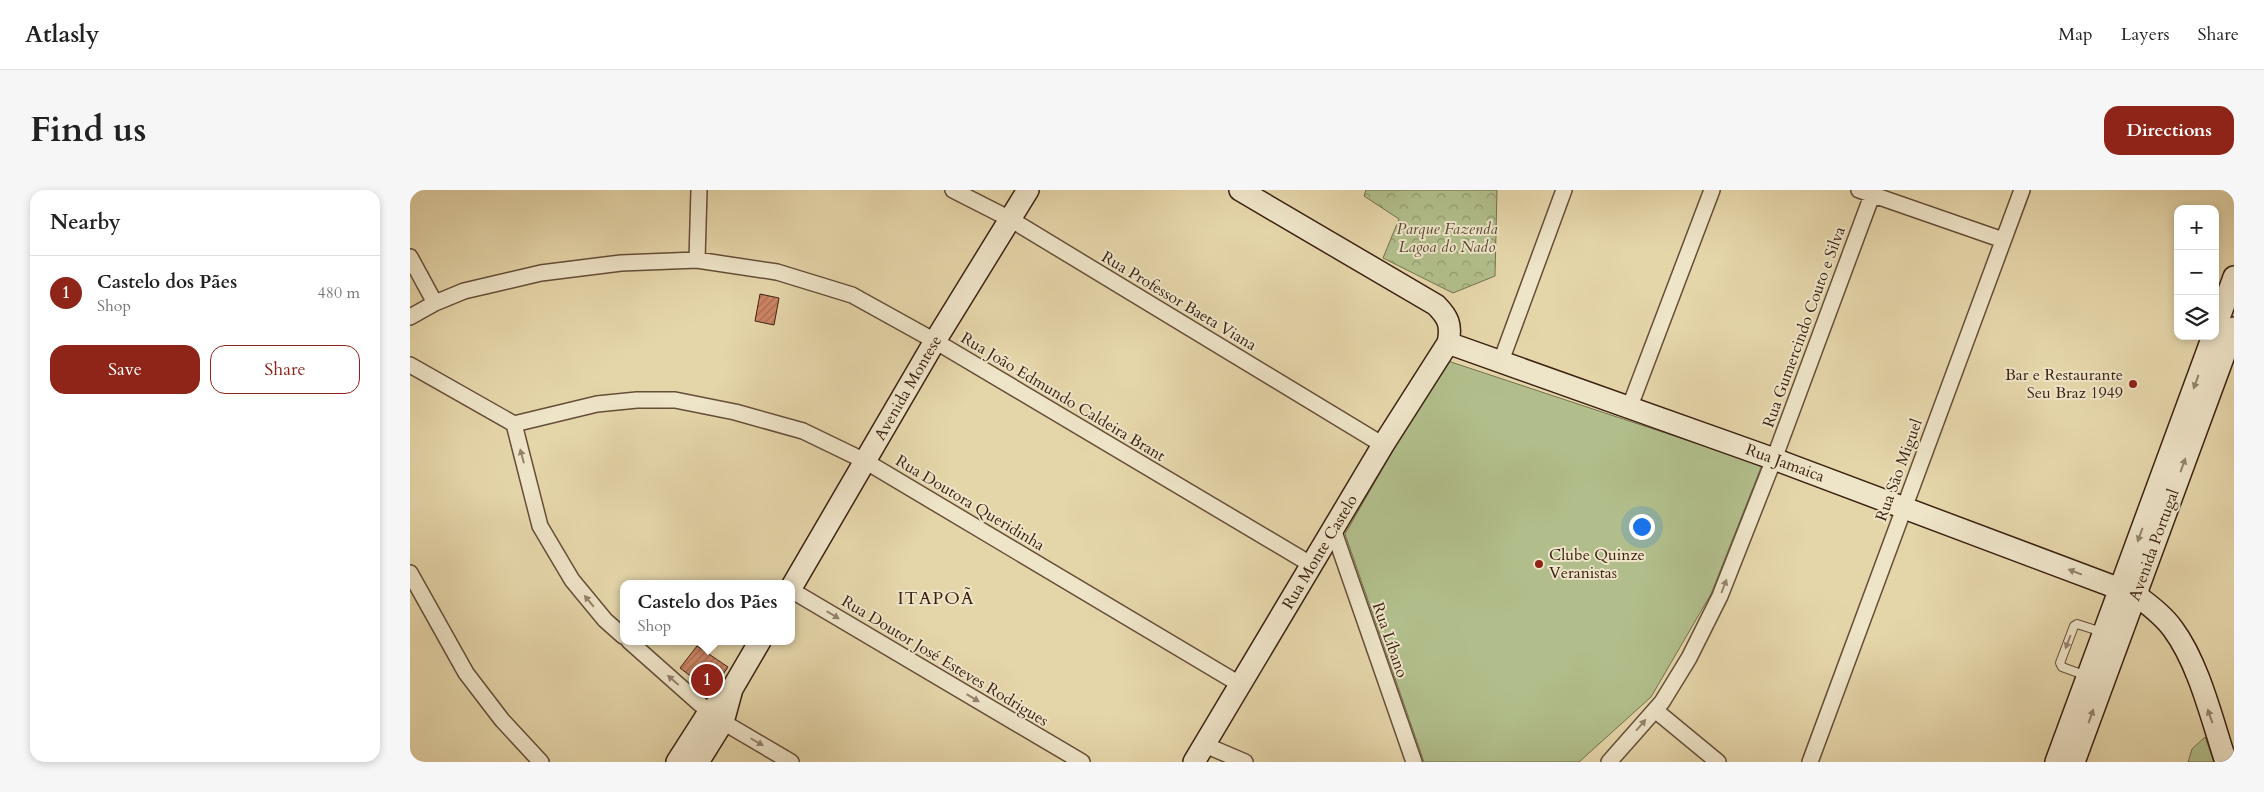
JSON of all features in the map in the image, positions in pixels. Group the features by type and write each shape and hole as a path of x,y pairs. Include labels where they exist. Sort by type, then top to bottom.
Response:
{"street":[{"path":"697,260 699,190"},
{"name":"Rua Professor Baeta Viana","path":"953,190 1010,219 1383,445"},
{"name":"Avenida Montese","path":"795,582 934,340 1028,190"},
{"path":"1240,190 1436,304 1447,316 1451,329 1448,343"},
{"path":"1501,361 1564,190"},
{"path":"1630,406 1712,190"},
{"name":"Rua São Miguel","path":"1810,762 2022,190"},
{"path":"1868,192 2003,240"},
{"name":"Rua Gumercindo Couto e Silva","path":"1609,762 1655,710 1689,658 1720,596 1774,459 1868,192"},
{"path":"410,257 434,302"},
{"name":"Rua João Edmundo Caldeira Brant","path":"410,317 434,302 464,291 541,273 621,263 697,260 777,272 852,295 934,340 1312,566"},
{"path":"2219,318 2234,278"},
{"name":"Avenida Portugal","path":"2056,762 2088,677 2101,632 2128,593 2234,328"},
{"name":"Avenida Portugal","path":"2074,762 2212,340"},
{"name":"Rua Jamaica","path":"1448,343 1630,406 2128,593 2154,609 2172,627 2188,651 2226,762"},
{"name":"Rua Monte Castelo","path":"1200,754 1383,445 1448,343"},
{"path":"410,365 514,424 540,526 572,580 605,620 620,633"},
{"name":"Rua Doutora Queridinha","path":"514,424 597,404 637,400 676,400 735,412 803,431 865,461 1241,685"},
{"name":"Rua Líbano","path":"1333,529 1414,762"},
{"path":"410,573 466,673 502,720 541,762"},
{"name":"Rua Doutor José Esteves Rodrigues","path":"795,591 1082,762"},
{"path":"634,645 716,717 791,762"},
{"path":"698,762 716,717 758,645"},
{"path":"1655,710 1718,762"},
{"path":"677,762 716,717"},
{"path":"1799,762 1819,738"},
{"path":"1200,754 1245,762"}],"lane":[{"path":"2088,677 2062,667 2060,663 2074,626 2077,624 2101,632 2090,650"}],"green space":[{"name":"Parque Fazenda Lagoa do Nado","path":"1366,190 1497,190 1495,276 1453,293 1383,258 1399,219 1364,196"},
{"name":"Clube Quinze Veranistas","path":"1445,360 1762,465 1711,594 1651,697 1579,762 1424,762 1345,534"},
{"path":"2205,737 2214,762 2188,762 2192,749"}],"building":[{"path":"760,294 779,298 774,325 755,321"},
{"path":"697,646 728,667 711,692 680,668"}],"place":[{"name":"Bar e Restaurante Seu Braz 1949","path":"2133,384"},
{"name":"Clube Quinze Veranistas","path":"1539,564"},
{"name":"Castelo dos Pães","path":"707,680"}],"district":[{"name":"ITAPOÃ","path":"936,598"}]}
